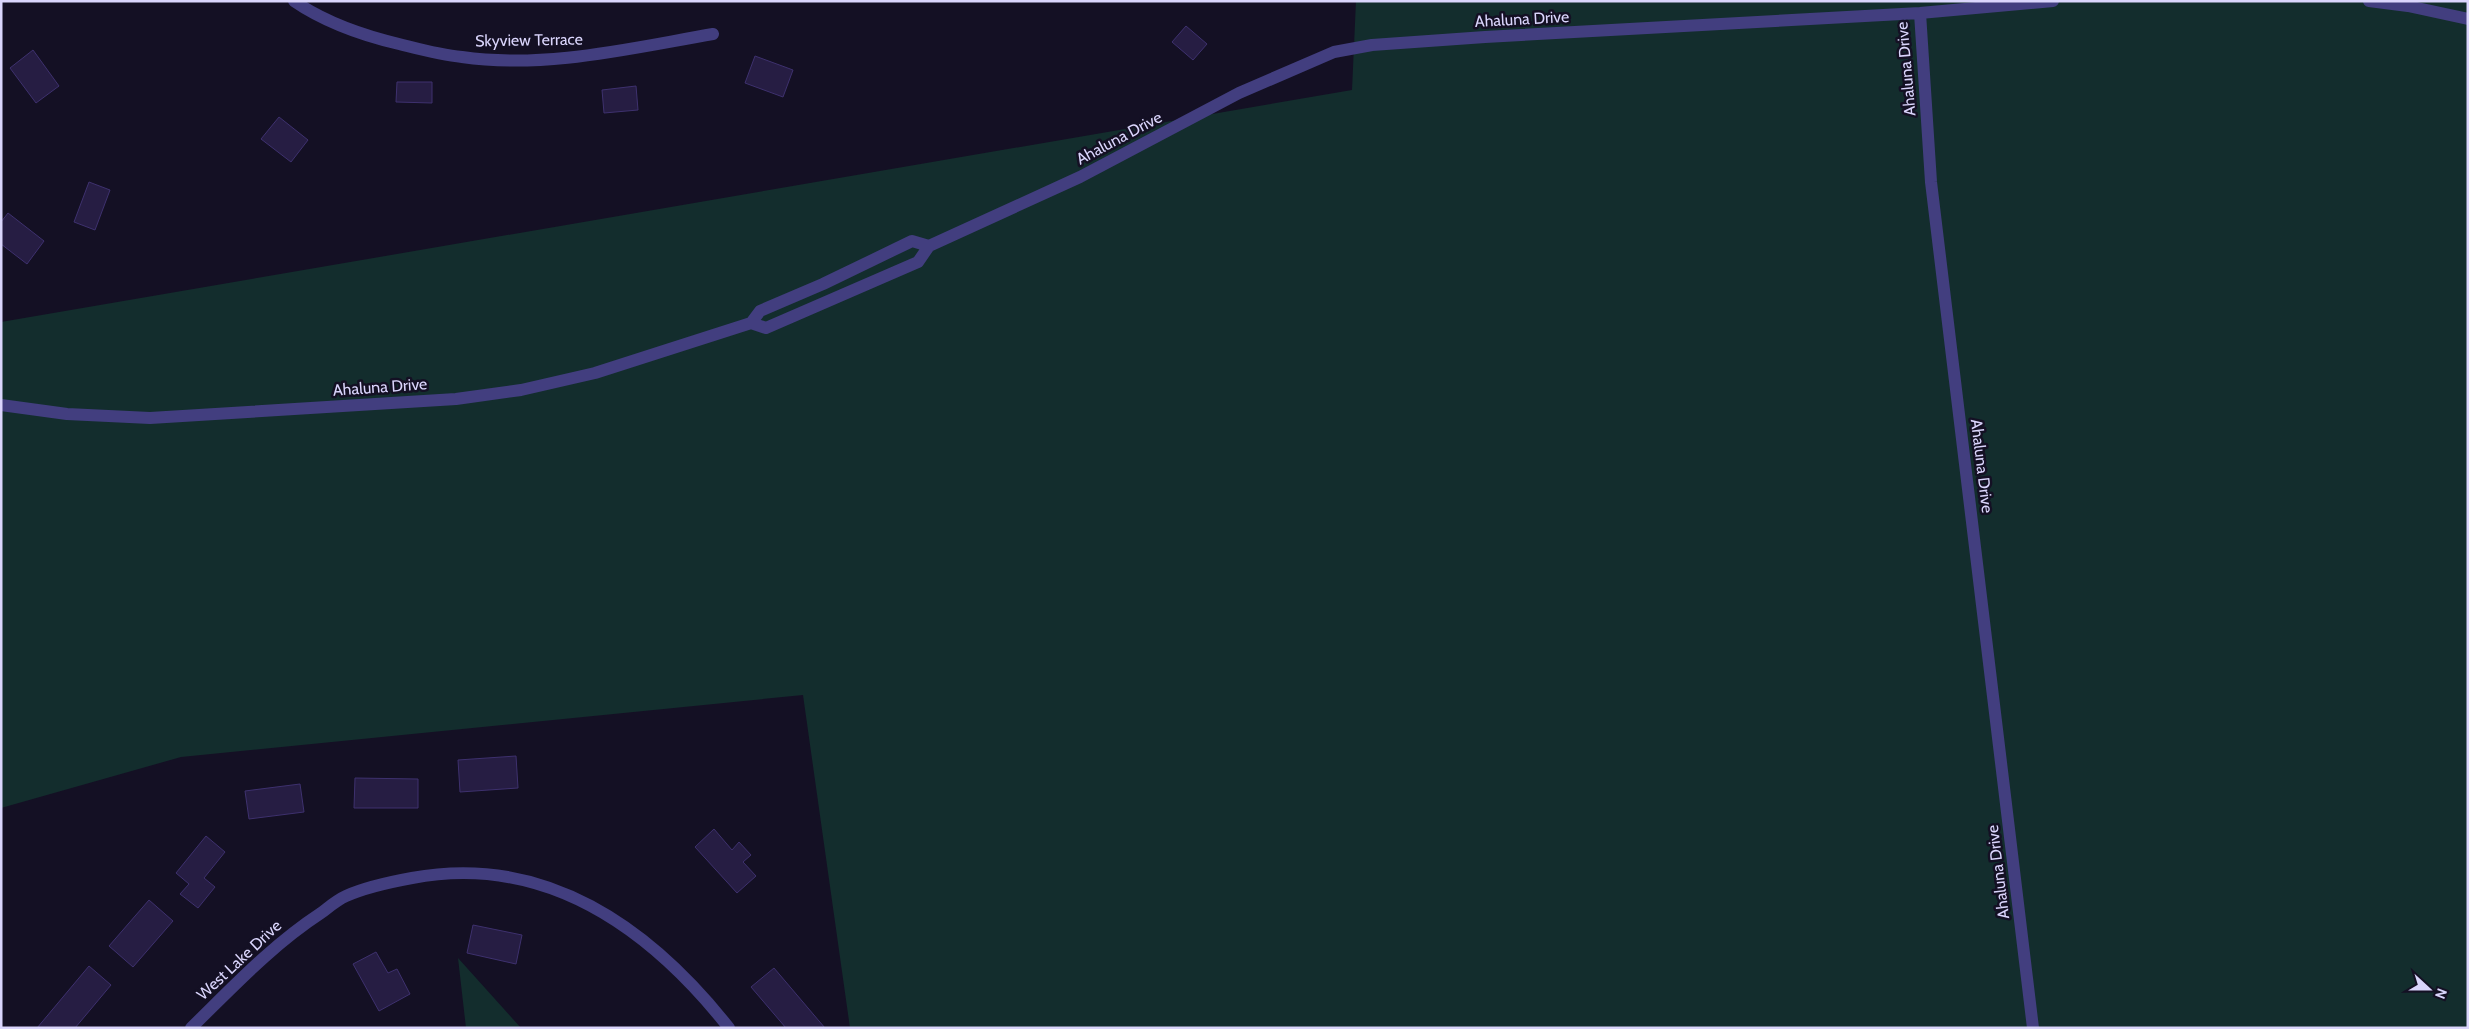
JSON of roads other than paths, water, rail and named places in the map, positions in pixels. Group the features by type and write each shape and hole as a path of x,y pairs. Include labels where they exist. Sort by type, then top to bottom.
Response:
{"street":[{"name":"Skyview Terrace","path":"294,1 336,25 364,35 462,58 501,60 586,56 714,34"},
{"path":"1920,13 2053,1"},
{"path":"2369,1 2408,6 2468,19"},
{"name":"Ahaluna Drive","path":"751,323 766,328 918,262 929,246 1080,176 1239,93 1334,52 1372,45 1485,37 1920,13 1931,182 2034,1028"},
{"name":"Ahaluna Drive","path":"1,405 67,414 150,418 456,398 521,390 595,373 751,323 760,311 823,284 912,241 929,246"},
{"name":"West Lake Drive","path":"191,1028 274,947 346,896 389,883 433,874 467,873 505,876 541,885 577,898 610,916 649,944 689,980 729,1028"}]}
